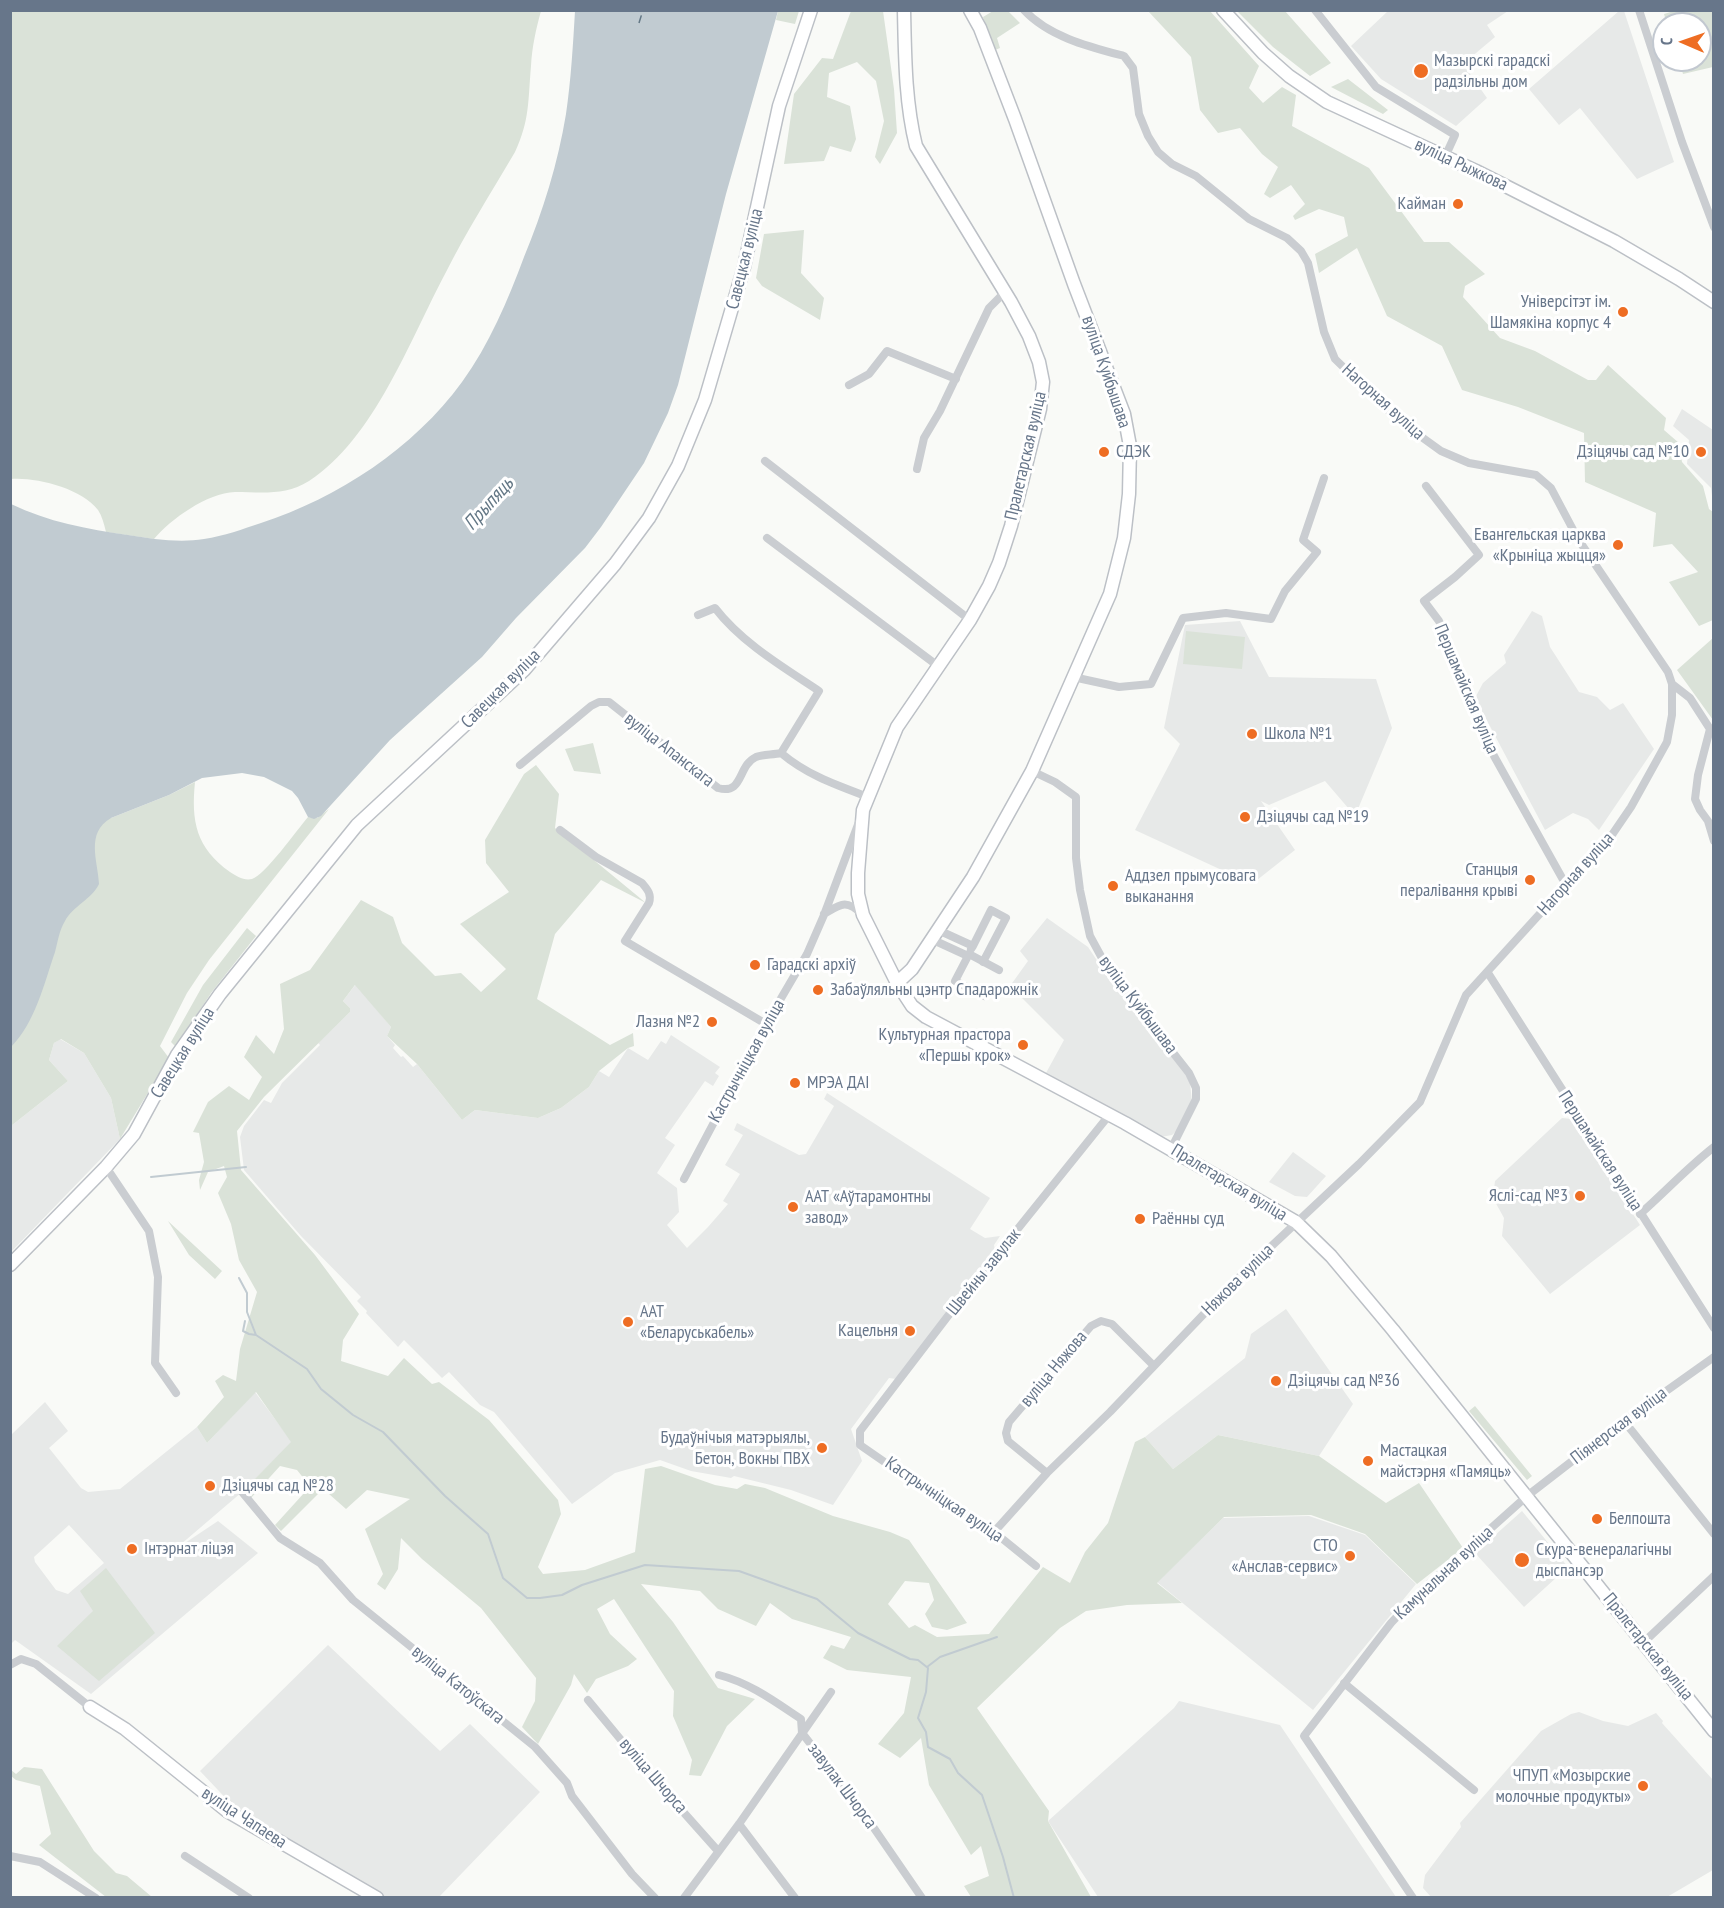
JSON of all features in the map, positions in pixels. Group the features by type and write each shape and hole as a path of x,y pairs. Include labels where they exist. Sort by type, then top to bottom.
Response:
{"main road":[{"name":"Савецкая вуліца","path":"10,1265 106,1167 134,1134 177,1055 220,994 357,825 524,670 615,564 649,518 678,466 705,400 744,267 779,106 811,10"},
{"name":"Пралетарская вуліца","path":"904,10 906,82 911,129 916,146 1005,292 1029,336 1039,362 1043,382 1040,409 1011,526 999,563 970,620 897,727 863,810 858,873 858,894 863,915 897,983 912,1006 926,1017 1110,1114 1296,1222 1331,1256 1373,1305 1713,1731"},
{"name":"вуліца Куйбышава","path":"897,983 912,969 972,877 1032,771 1110,594 1124,538 1129,494 1130,446 1124,414 1074,284 1015,119 980,28 970,10"},
{"name":"вуліца Рыжкова","path":"1223,10 1263,53 1289,76 1327,102 1445,157 1614,241 1713,302"},
{"name":"вуліца Чапаева","path":"90,1707 125,1729 227,1811 377,1898"}],"street":[{"name":"Нагорная вуліца","path":"1024,10 1046,28 1091,47 1124,56 1133,68 1139,114 1158,152 1172,164 1196,176 1249,219 1287,238 1301,251 1308,263 1324,332 1335,359 1398,420 1441,451 1469,463 1536,475 1551,488 1578,539 1668,672 1671,684 1672,716 1667,742 1631,807 1603,848 1566,885 1477,984"},
{"path":"1315,10 1376,87 1455,135 1445,157"},
{"path":"1639,10 1682,142 1713,227"},
{"path":"917,469 924,438 956,379 989,309 1005,292"},
{"path":"849,385 869,374 887,351 956,379"},
{"path":"765,461 970,620"},
{"path":"1074,678 1119,687 1151,684 1183,618 1226,613 1271,619 1285,591 1317,552 1303,540 1324,478"},
{"name":"Першамайская вуліца","path":"1426,486 1479,555 1424,601 1439,621 1494,756 1566,885"},
{"path":"767,538 938,666"},
{"path":"698,615 714,608 720,616 764,654 819,691 781,753 797,767 821,780 868,797"},
{"name":"Нагорная вуліца","path":"1671,684 1690,698 1710,729 1698,775 1695,799 1708,821 1713,841"},
{"name":"вуліца Апанскага","path":"520,765 591,706 604,702 609,702 718,788 727,791 734,788 747,766 756,757 781,753"},
{"name":"вуліца Куйбышава","path":"1032,771 1055,782 1076,797 1076,858 1081,899 1090,936 1109,971 1189,1073 1196,1088 1194,1104 1172,1149"},
{"name":"Кастрычніцкая вуліца","path":"684,1179 766,1023 807,954 863,810"},
{"path":"560,830 596,857 642,883 650,894 649,903 625,941 766,1023"},
{"path":"824,915 843,904 852,905 863,915"},
{"path":"982,962 1006,918 991,910 955,981 984,996"},
{"path":"935,935 970,952 982,962 999,970"},
{"name":"Першамайская вуліца","path":"1488,974 1713,1328"},
{"name":"Няжова вуліца","path":"994,1532 1047,1473 1110,1412 1246,1270 1420,1102 1466,995 1477,984"},
{"name":"Швейны завулак","path":"861,1431 951,1312 1110,1114"},
{"path":"1640,1214 1675,1184 1685,1170 1713,1147"},
{"path":"106,1167 149,1231 158,1277 155,1363 176,1394"},
{"name":"вуліца Няжова","path":"1047,1473 1008,1441 1006,1433 1009,1422 1091,1326 1101,1321 1112,1324 1154,1366"},
{"name":"Піянерская вуліца","path":"1527,1496 1624,1421 1713,1357"},
{"path":"1624,1421 1713,1534"},
{"name":"Кастрычніцкая вуліца","path":"861,1431 860,1445 912,1481 994,1532 1036,1566"},
{"name":"вуліца Катоўскага","path":"242,1492 280,1538 320,1563 353,1600 535,1747 567,1783 572,1796 632,1874 655,1898"},
{"name":"Камунальная вуліца","path":"1413,1898 1304,1736 1391,1623 1422,1590 1527,1496"},
{"path":"1644,1642 1713,1576"},
{"path":"10,1665 21,1659 36,1664 90,1707"},
{"name":"завулак Шчорса","path":"719,1675 737,1680 761,1692 801,1719 802,1732 856,1802 922,1898"},
{"path":"1344,1683 1474,1790"},
{"path":"684,1898 831,1692"},
{"name":"вуліца Шчорса","path":"588,1700 645,1769 718,1851"},
{"path":"739,1824 795,1898"},
{"path":"10,1856 40,1862 96,1898"},
{"path":"185,1856 249,1898"}],"shaded area":[{"path":"10,11 541,11 532,52 526,120 515,152 461,243 404,357 371,414 353,440 332,463 309,481 282,491 235,492 213,497 190,508 154,539 106,532 98,510 90,502 70,490 45,482 11,479"},
{"path":"778,11 799,11 795,24 776,20"},
{"path":"851,11 883,11 894,89 897,133 880,164 875,157 884,121 876,81 857,62 829,73 827,97 850,106 856,139 851,152 830,146 824,161 784,164 794,94 822,58 833,59"},
{"path":"993,11 1008,11 1020,23 997,38 1000,48 995,50 983,17"},
{"path":"1148,11 1210,11 1259,66 1249,88 1263,103 1282,87 1296,95 1292,126 1369,168 1424,242 1449,242 1485,274 1465,286 1463,297 1500,338 1535,351 1588,380 1596,380 1608,365 1666,418 1664,430 1679,443 1682,462 1703,486 1709,509 1713,512 1713,620 1699,626 1669,582 1698,572 1672,544 1653,547 1656,513 1585,482 1584,433 1518,407 1462,390 1442,346 1387,316 1357,248 1319,273 1315,254 1348,236 1344,217 1319,209 1295,220 1293,216 1305,204 1291,185 1270,198 1264,194 1278,167 1262,154 1240,128 1218,133 1200,110 1191,57"},
{"path":"1237,11 1285,11 1331,63 1310,76 1273,47"},
{"name":"Мазырскі гарадскі радзільны дом","path":"1388,11 1508,11 1487,25 1495,37 1463,64 1487,98 1456,126 1381,79 1351,46"},
{"path":"1619,11 1624,11 1674,162 1637,179 1580,108 1559,125 1529,89"},
{"path":"1713,11 1713,67 1712,12 1671,12"},
{"path":"1348,79 1388,110 1383,114 1331,87"},
{"path":"804,230 801,273 824,298 820,320 762,286 756,278 764,234"},
{"name":"Дзіцячы сад №10","path":"1682,409 1713,430 1713,504 1711,488 1687,464 1689,440 1673,426"},
{"path":"1532,611 1542,616 1550,647 1579,692 1597,697 1610,710 1623,703 1654,749 1599,830 1588,819 1573,813 1545,830 1475,698 1483,683 1506,663 1504,655"},
{"path":"1240,621 1269,677 1376,679 1392,728 1355,816 1325,781 1269,805 1261,801 1295,850 1252,884 1135,830 1180,744 1164,728 1185,625"},
{"path":"1186,631 1245,637 1242,669 1183,664"},
{"path":"1713,638 1713,720 1677,670"},
{"path":"593,743 601,774 574,771 565,749"},
{"path":"11,765 111,818 195,782 195,821 203,843 219,863 240,878 246,879 258,876 265,869 308,817 317,818 329,809 209,960 187,993 160,1046 169,1058 120,1139 111,1098 84,1053 61,1039 54,1043 49,1060 68,1081 11,1126"},
{"path":"536,765 559,794 555,828 646,903 601,880 555,934 537,999 610,1045 633,1033 634,1046 628,1048 599,1071 589,1087 561,1108 538,1118 475,1110 462,1120 417,1064 387,1036 391,1027 355,985 343,1001 350,1008 350,1012 264,1097 237,1131 241,1170 315,1255 359,1314 343,1340 341,1361 388,1376 404,1358 432,1384 439,1382 489,1420 558,1500 561,1514 538,1567 543,1574 585,1570 635,1552 645,1469 661,1466 715,1485 737,1489 745,1484 765,1488 833,1516 890,1532 909,1540 967,1623 947,1630 932,1627 925,1614 934,1600 929,1583 905,1581 888,1604 909,1628 915,1625 937,1637 989,1634 1043,1567 1070,1583 1085,1552 1108,1523 1135,1442 1145,1437 1173,1469 1218,1435 1319,1456 1386,1503 1419,1483 1463,1548 1417,1584 1365,1534 1311,1515 1224,1517 1157,1583 1182,1603 1127,1605 1086,1611 1060,1628 977,1708 1049,1811 1048,1821 1091,1897 971,1897 964,1886 989,1876 981,1846 971,1855 929,1785 921,1738 900,1758 878,1744 904,1713 911,1677 847,1670 823,1658 831,1645 844,1649 851,1637 792,1619 770,1603 756,1626 718,1609 700,1591 641,1584 673,1622 718,1688 755,1699 727,1726 701,1776 689,1775 692,1760 673,1716 674,1691 614,1599 597,1609 610,1634 637,1659 628,1666 596,1679 587,1693 574,1674 571,1685 538,1744 522,1727 535,1701 536,1678 481,1608 422,1559 401,1538 398,1569 385,1590 377,1584 383,1574 365,1529 410,1499 367,1490 346,1509 329,1494 333,1479 281,1531 275,1525 305,1492 305,1480 297,1470 280,1466 251,1498 244,1490 291,1442 256,1392 207,1443 197,1427 224,1397 215,1381 223,1375 236,1381 240,1349 257,1292 239,1260 231,1224 218,1193 227,1177 224,1166 208,1172 200,1190 199,1180 204,1162 199,1133 193,1132 208,1102 229,1086 249,1100 262,1077 244,1057 256,1035 274,1054 284,1029 280,984 310,970 361,900 393,917 402,943 435,976 461,973 481,992 506,969 460,924 509,892 486,863 485,840 524,774"},
{"path":"1047,918 1088,947 1110,980 1185,1073 1190,1083 1192,1102 1179,1129 1172,1135 1161,1137 1046,1073 1064,1040 1010,986 1028,961 1020,951"},
{"path":"247,928 256,936 211,993 176,1047 171,1042 203,985"},
{"name":"ААТ «Беларуськабель»","path":"356,984 391,1027 387,1036 395,1045 393,1048 413,1067 417,1064 462,1120 475,1110 538,1118 561,1108 589,1087 599,1071 609,1077 628,1048 648,1060 661,1041 666,1044 671,1035 720,1067 715,1073 719,1076 713,1086 705,1081 665,1138 675,1145 657,1173 677,1188 679,1212 667,1225 687,1248 728,1204 723,1201 740,1174 725,1165 743,1135 734,1130 737,1123 799,1155 806,1154 834,1106 824,1099 827,1093 990,1198 970,1229 985,1238 1000,1236 994,1245 995,1250 896,1379 889,1378 851,1429 862,1461 833,1505 791,1490 734,1476 731,1478 691,1471 660,1460 615,1473 572,1504 494,1412 480,1405 449,1372 442,1378 404,1340 398,1347 366,1313 367,1311 357,1301 361,1297 301,1236 244,1170 240,1137 244,1126 264,1100 271,1103 282,1083 350,1012 350,1008 343,1001"},
{"path":"60,1039 84,1053 111,1098 120,1139 11,1252 11,1126 68,1081 49,1060 54,1043"},
{"path":"1562,1118 1572,1119 1640,1225 1550,1294 1502,1236 1504,1218 1493,1198 1495,1181"},
{"path":"1293,1152 1326,1176 1307,1197 1295,1196 1269,1182"},
{"path":"168,1221 222,1271 215,1279 189,1255"},
{"name":"Дзіцячы сад №36","path":"1286,1309 1353,1404 1319,1456 1218,1435 1173,1469 1145,1437 1245,1358 1251,1334"},
{"path":"255,1392 292,1442 242,1492 173,1551 218,1521 258,1553 91,1694 15,1640 11,1644 11,1435 45,1402 68,1431 49,1448 81,1488 88,1492 120,1489 197,1427 207,1443","holes":["69,1525 104,1563 68,1594 56,1590 35,1562 34,1557"]},
{"path":"1475,1406 1532,1476 1527,1480 1469,1411"},
{"name":"Скура-венералагічны дыспансэр","path":"1522,1511 1568,1567 1524,1607 1475,1553"},
{"path":"1309,1516 1365,1535 1416,1584 1313,1710 1157,1582 1223,1518"},
{"path":"106,1568 155,1633 99,1681 57,1646 93,1611 80,1591"},
{"path":"328,1645 440,1751 470,1724 540,1792 439,1897 385,1897 235,1808 200,1771"},
{"path":"1179,1701 1280,1725 1396,1897 1098,1897 1048,1821"},
{"path":"1579,1712 1603,1721 1628,1726 1656,1713 1663,1721 1662,1723 1713,1780 1713,1870 1667,1897 1431,1897 1423,1888 1425,1875 1461,1827 1460,1823 1541,1731"},
{"path":"24,1767 42,1769 94,1851 116,1873 127,1876 152,1897 106,1897 39,1845 51,1834 40,1786 16,1780 11,1776 11,1770 16,1774"}],"water":[{"name":"Прыпяць","path":"575,11 778,11 726,194 678,385 668,413 644,463 585,548 516,618 482,657 390,740 321,816 314,819 308,817 292,791 264,777 242,773 202,778 169,795 111,818 103,824 98,831 95,848 99,884 92,894 68,916 63,925 33,1015 11,1047 11,504 53,520 98,530 166,540 204,539 261,523 318,500 346,485 398,449 443,406 472,368 497,322 531,240 544,204 563,132 572,62"}],"waterway":[{"path":"151,1177 246,1167"},
{"path":"239,1278 247,1293 247,1312 256,1335 307,1369 321,1389 353,1415 383,1432 445,1496 488,1534 503,1578 527,1598 562,1595 582,1585 645,1565 739,1571 817,1599 858,1633 910,1659 918,1660 928,1668 926,1692 918,1718 926,1732 928,1747 950,1759 958,1773 982,1795 1014,1898"},
{"path":"245,1321 243,1331 256,1335"},
{"path":"927,1667 940,1657 997,1637"}],"ferry route":[{"path":"639,23 643,10"}],"place":[{"name":"Мазырскі гарадскі радзільны дом","path":"1421,71"},
{"name":"Кайман","path":"1458,204"},
{"name":"Універсітэт ім. Шамякіна корпус 4","path":"1623,312"},
{"name":"СДЭК","path":"1104,452"},
{"name":"Дзіцячы сад №10","path":"1701,452"},
{"name":"Евангельская царква «Крыніца жыцця»","path":"1618,545"},
{"name":"Школа №1","path":"1252,734"},
{"name":"Дзіцячы сад №19","path":"1245,817"},
{"name":"Станцыя пералівання крыві","path":"1530,880"},
{"name":"Аддзел прымусовага выканання","path":"1113,886"},
{"name":"Гарадскі архіў","path":"755,965"},
{"name":"Забаўляльны цэнтр Спадарожнік","path":"818,990"},
{"name":"Лазня №2","path":"712,1022"},
{"name":"Культурная прастора «Першы крок»","path":"1023,1045"},
{"name":"МРЭА ДАІ","path":"795,1083"},
{"name":"Яслі-сад №3","path":"1580,1196"},
{"name":"ААТ «Аўтарамонтны завод»","path":"793,1207"},
{"name":"Раённы суд","path":"1140,1219"},
{"name":"ААТ «Беларуськабель»","path":"628,1322"},
{"name":"Кацельня","path":"910,1331"},
{"name":"Дзіцячы сад №36","path":"1276,1381"},
{"name":"Будаўнічыя матэрыялы, Бетон, Вокны ПВХ","path":"822,1448"},
{"name":"Мастацкая майстэрня «Памяць»","path":"1368,1461"},
{"name":"Дзіцячы сад №28","path":"210,1486"},
{"name":"Белпошта","path":"1597,1519"},
{"name":"Інтэрнат ліцэя","path":"132,1549"},
{"name":"СТО «Анслав-сервис»","path":"1350,1556"},
{"name":"Скура-венералагічны дыспансэр","path":"1522,1560"},
{"name":"ЧПУП «Мозырские молочные продукты»","path":"1643,1786"}]}
